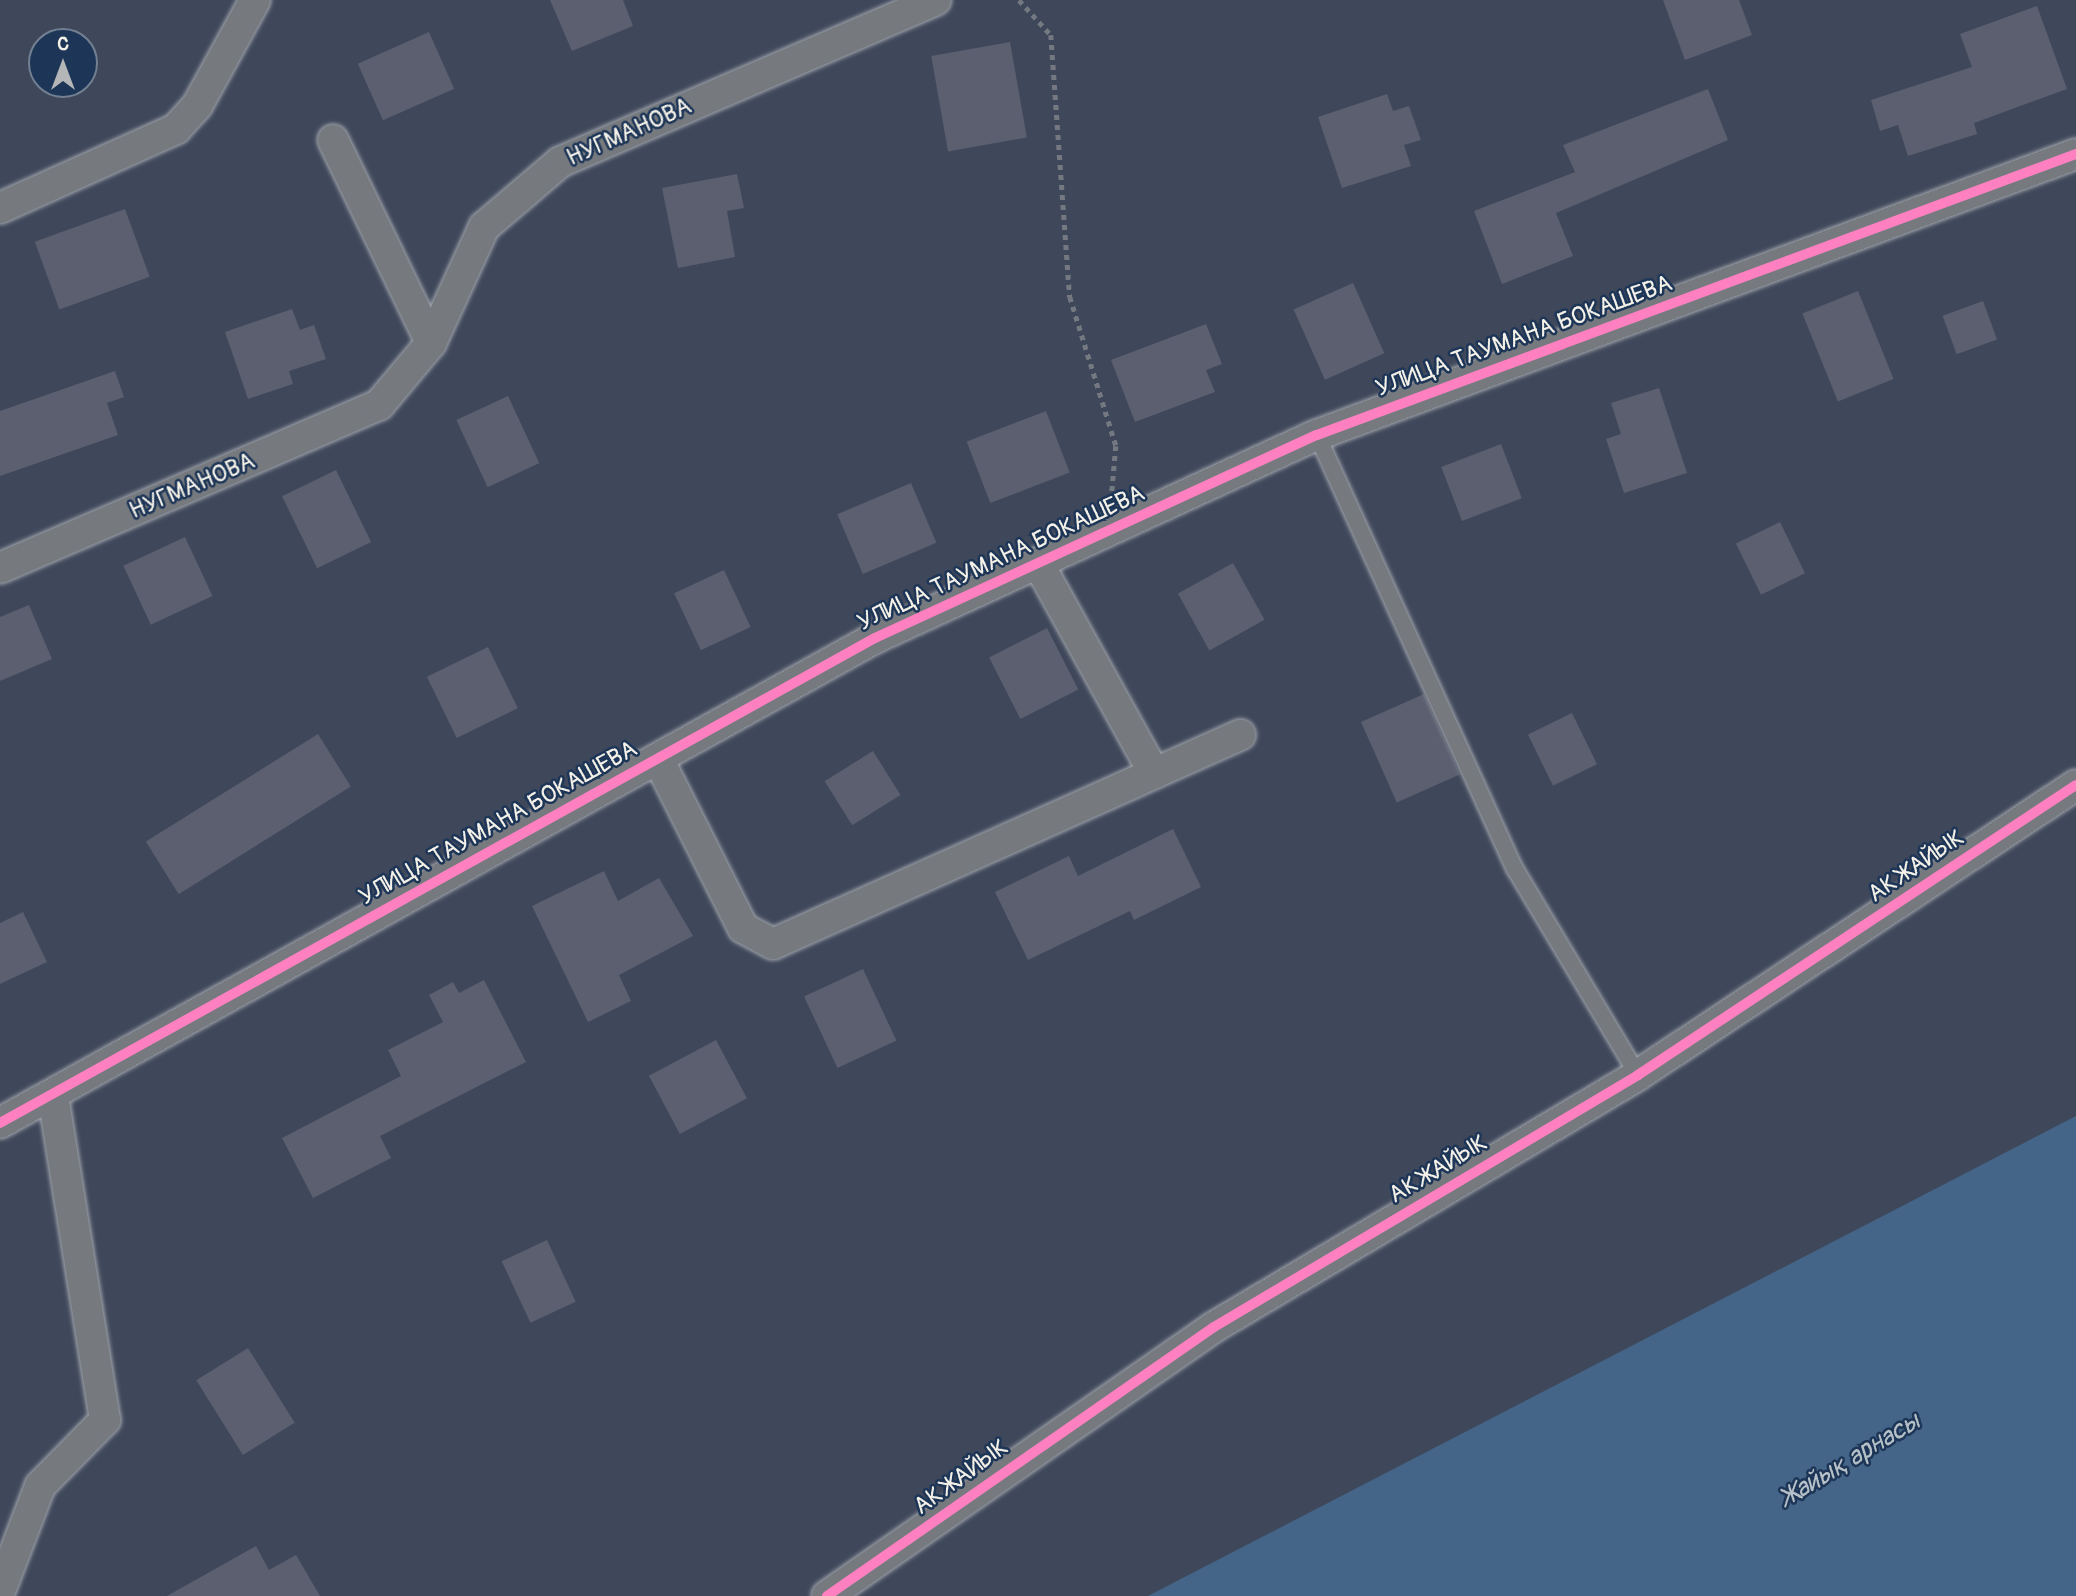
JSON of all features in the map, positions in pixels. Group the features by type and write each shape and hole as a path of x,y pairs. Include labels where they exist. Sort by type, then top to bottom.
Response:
{"street":[{"path":"0,208 176,129 197,106 255,0"},
{"name":"НУГМАНОВА","path":"0,568 379,405 431,343 484,227 560,162 936,0"},
{"path":"333,140 431,343"},
{"name":"УЛИЦА ТАУМАНА БОКАШЕВА","path":"0,1123 875,638 1317,435 2076,154"},
{"path":"1038,563 1154,773"},
{"path":"658,759 743,929 774,944 1240,735"},
{"name":"АК ЖАЙЫК","path":"827,1596 1214,1327 1638,1075 2076,785"},
{"path":"0,1591 40,1486 106,1420 53,1095"}],"lane":[{"path":"1317,435 1515,869 1638,1075"}],"path":[{"path":"1018,0 1051,35 1070,297 1116,446 1107,531"}],"water":[{"name":"Жайық арнасы","path":"2076,1116 2076,1596 1148,1596"}],"building":[{"path":"550,0 623,0 633,26 572,51"},
{"path":"1663,0 1739,0 1752,35 1685,60"},
{"path":"2037,6 2067,89 1974,123 1977,134 1908,156 1898,125 1880,131 1871,100 1972,67 1960,34"},
{"path":"429,32 454,89 383,120 358,64"},
{"path":"1010,42 1027,138 948,151 931,56"},
{"path":"1708,89 1728,140 1556,213 1573,256 1502,284 1474,211 1575,172 1563,145"},
{"path":"1387,94 1393,111 1409,106 1421,140 1404,145 1411,166 1342,188 1318,117"},
{"path":"737,174 744,208 727,211 735,257 678,268 662,188"},
{"path":"125,209 150,277 59,309 35,242"},
{"path":"1353,283 1384,353 1325,380 1294,309"},
{"path":"1858,291 1894,379 1838,402 1802,313"},
{"path":"1983,301 1997,340 1957,354 1943,316"},
{"path":"292,309 300,330 314,325 326,359 289,371 293,384 248,399 225,332"},
{"path":"1206,324 1222,364 1206,370 1215,392 1135,422 1111,360"},
{"path":"115,371 124,397 107,403 118,435 0,476 0,411"},
{"path":"1659,388 1687,473 1624,493 1606,439 1621,434 1611,403"},
{"path":"508,396 539,463 488,487 456,420"},
{"path":"1046,411 1070,473 990,503 967,441"},
{"path":"1501,444 1522,498 1462,521 1441,467"},
{"path":"336,470 371,542 317,568 282,496"},
{"path":"911,483 936,543 863,574 837,514"},
{"path":"1780,522 1805,573 1761,595 1736,543"},
{"path":"185,537 212,596 151,625 123,566"},
{"path":"1233,563 1265,620 1209,650 1178,594"},
{"path":"724,570 751,627 701,650 674,593"},
{"path":"29,605 52,659 0,681 0,617"},
{"path":"1047,628 1078,689 1020,719 989,658"},
{"path":"488,647 518,708 457,738 427,677"},
{"path":"1424,694 1460,774 1397,802 1361,722"},
{"path":"1572,713 1597,764 1553,786 1528,734"},
{"path":"318,734 351,787 179,894 146,842"},
{"path":"873,751 901,795 852,825 825,781"},
{"path":"1173,829 1201,887 1134,920 1130,911 1028,960 995,892 1069,856 1078,876"},
{"path":"604,871 618,901 659,878 693,936 619,975 631,1001 588,1022 532,906"},
{"path":"23,912 47,962 0,984 0,923"},
{"path":"863,969 896,1041 837,1068 804,996"},
{"path":"484,980 526,1062 380,1136 391,1158 313,1198 282,1138 401,1076 388,1050 443,1022 429,995 453,982 459,993"},
{"path":"716,1040 747,1098 680,1134 649,1076"},
{"path":"547,1240 576,1302 530,1323 502,1261"},
{"path":"248,1348 295,1423 243,1455 196,1380"},
{"path":"256,1546 269,1570 296,1555 320,1596 167,1596"}],"cycle path":[{"path":"0,1123 875,638 1317,435 2076,154"},
{"path":"827,1596 1214,1327 1638,1075 2076,785"}]}
